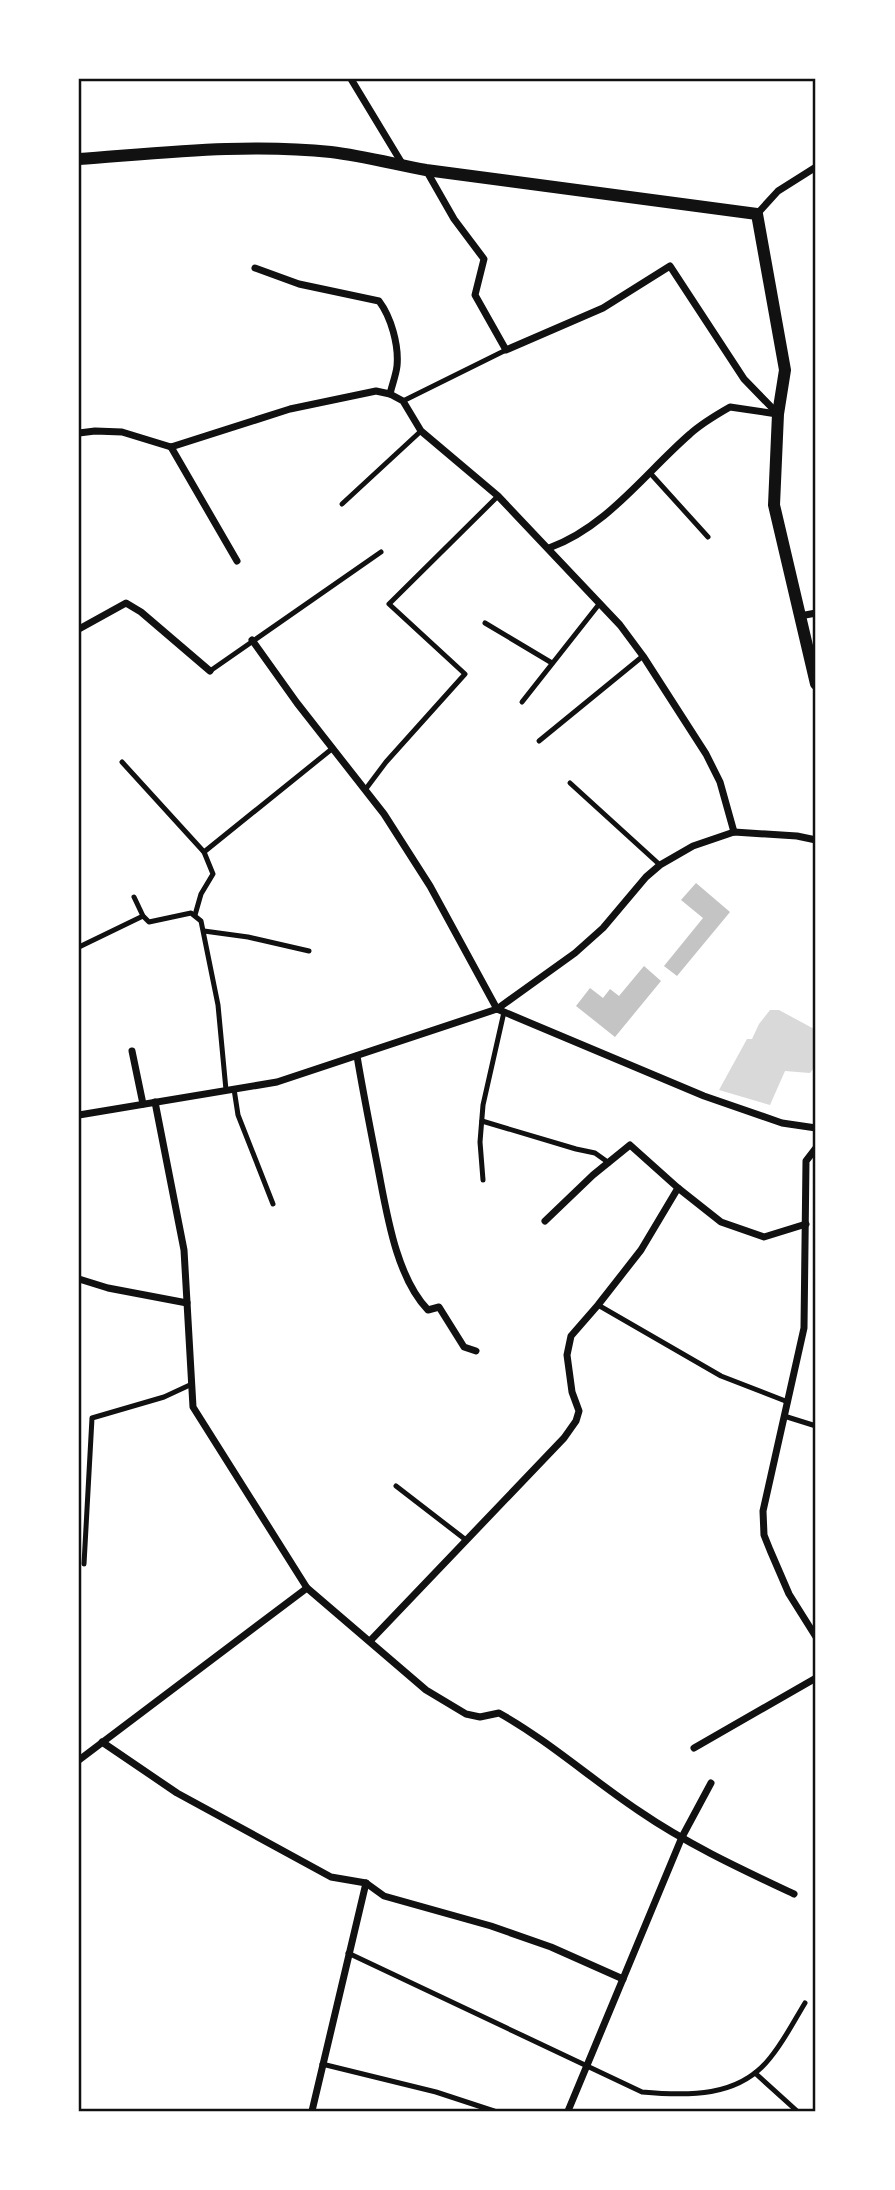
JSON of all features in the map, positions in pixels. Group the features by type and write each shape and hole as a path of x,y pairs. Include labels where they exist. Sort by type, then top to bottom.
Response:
{"street":[{"path":"351,79 404,166"},
{"path":"79,159 273,149 331,152 426,170 757,214"},
{"path":"757,214 778,191 816,167"},
{"path":"426,170 454,219 484,259 475,295 506,350 603,308 670,266 744,379 778,414"},
{"path":"757,214 785,370 778,414 774,505 816,684"},
{"path":"255,268 299,284 379,301 386,311 395,344 397,366 390,394"},
{"path":"79,433 122,432 171,447 290,409 376,391 403,401 421,431 498,496 600,603 643,656 706,754 720,782 734,832"},
{"path":"549,548 603,516 651,474 690,433 730,407 778,414"},
{"path":"171,447 237,562"},
{"path":"79,629 126,603 141,612 211,671"},
{"path":"800,616 816,613"},
{"path":"252,640 384,814 430,886 501,1011 704,1096 782,1124 816,1128"},
{"path":"79,1115 277,1082 501,1011 603,928 646,877 660,865 692,846 734,832 797,836 816,840"},
{"path":"132,1051 143,1104"},
{"path":"356,1056 386,1213 402,1263 421,1303 428,1310 439,1307 464,1347 476,1351"},
{"path":"155,1102 184,1250 193,1407 307,1588 426,1690 466,1714 480,1717 499,1713 524,1727 639,1812 720,1859 794,1894"},
{"path":"545,1221 630,1145 721,1222 764,1237 806,1224"},
{"path":"816,1148 806,1161 804,1328 763,1511 764,1535 789,1594 816,1637"},
{"path":"370,1641 564,1438 576,1421 579,1411 572,1392 567,1355 571,1336 641,1250 678,1188"},
{"path":"79,1279 108,1288 187,1303"},
{"path":"79,1760 307,1588"},
{"path":"694,1748 816,1678"},
{"path":"102,1742 177,1793 331,1878 366,1883 384,1896 551,1947 623,1979"},
{"path":"568,2111 682,1837 711,1783"},
{"path":"312,2111 366,1883"}],"lane":[{"path":"403,401 506,350"},
{"path":"342,504 421,431"},
{"path":"651,474 708,537"},
{"path":"365,790 386,761 465,674 389,604 498,496"},
{"path":"211,671 381,552"},
{"path":"522,702 600,603"},
{"path":"485,623 552,663"},
{"path":"539,741 643,656"},
{"path":"204,852 332,748"},
{"path":"122,762 204,852 213,874 201,894 195,915"},
{"path":"570,783 660,865"},
{"path":"134,897 149,922 191,913 201,921 218,1005 230,1090 273,1204"},
{"path":"79,947 143,916"},
{"path":"204,931 248,937 309,951"},
{"path":"483,1180 480,1142 483,1105 501,1011"},
{"path":"482,1121 595,1153 609,1163"},
{"path":"598,1305 721,1376 788,1402"},
{"path":"84,1564 92,1418 163,1397 192,1384"},
{"path":"784,1416 816,1426"},
{"path":"396,1486 466,1540"},
{"path":"348,1953 642,2092 682,2096 720,2091 755,2073 769,2059 805,2003"},
{"path":"323,2064 436,2092 494,2111"},
{"path":"755,2073 797,2111"}],"shaded area":[{"path":"770,1010 779,1010 816,1030 816,1065 810,1073 785,1071 770,1105 719,1090 747,1039 752,1039"}],"building":[{"path":"696,883 730,912 677,976 664,966 703,918 681,900"},
{"path":"644,966 661,981 615,1037 576,1006 590,988 603,998 610,989 619,996"}]}
